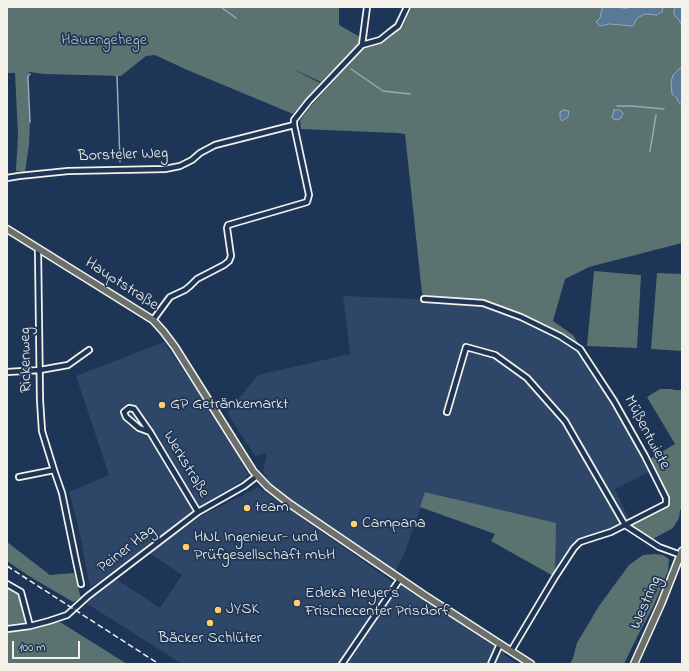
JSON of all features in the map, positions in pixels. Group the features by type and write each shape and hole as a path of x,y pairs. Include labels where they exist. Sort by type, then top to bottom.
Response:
{"main road":[{"name":"Hauptstraße","path":"7,229 153,320 164,331 175,347 253,471 268,487 290,504 400,579 531,664"},
{"name":"Westring","path":"634,664 661,604 681,553"},
{"path":"629,664 640,653"}],"street":[{"path":"362,45 367,7"},
{"path":"153,320 170,297 185,290 197,279 229,261 231,256 227,228 228,225 307,202 309,195 294,120 309,101 362,45 380,40 398,26 407,7"},
{"name":"Borsteler Weg","path":"7,178 68,170 165,169 180,166 215,145 294,124"},
{"name":"Rickenweg","path":"38,248 42,431 62,492 82,584"},
{"name":"Müßentwiete","path":"424,299 482,303 521,317 553,332 580,349 614,401 645,456 666,498 666,504 625,525 611,532 580,542 574,548 554,577 511,651"},
{"path":"447,412 466,346 494,355 527,378 564,421 625,525 659,547 681,553"},
{"path":"7,372 40,370 68,365 89,350"},
{"name":"Werkstraße","path":"150,432 139,428 126,417 124,412 129,408 134,409 150,432 198,512"},
{"path":"19,477 54,470"},
{"name":"Peiner Hag","path":"7,629 30,626 67,615 88,596 198,512 248,484 257,476"},
{"path":"342,664 400,579"},
{"path":"7,584 20,592 30,626"},
{"path":"491,664 500,644"}],"shaded area":[{"path":"604,7 619,7 623,9 631,7 663,7 662,12 657,15 645,14 637,18 633,26 609,24 600,26 596,22 600,18"},
{"path":"676,7 682,8 682,26 674,15 674,10"},
{"path":"682,68 682,104 680,104 677,98 672,94 671,82 673,75"},
{"path":"564,110 569,111 568,117 562,121 560,118 560,112"},
{"path":"614,110 620,110 623,113 621,118 617,120 612,118"},
{"path":"343,296 418,299 423,302 479,305 519,319 558,337 578,350 608,395 649,472 615,489 630,522 584,542 567,559 555,577 453,498 426,492 404,555 395,572 270,485 263,471 267,453 255,456 227,413 258,375 350,354"},
{"path":"164,342 220,424 248,474 245,479 203,505 90,588 78,525 69,492 109,475 76,376"},
{"path":"258,487 398,586 401,584 506,652 504,655 518,664 182,664 86,603 116,579 160,608 182,575 149,553 201,516"}],"green space":[{"name":"Hauengehege","path":"7,7 339,7 339,25 360,37 359,43 321,82 289,67 320,83 293,114 155,55 146,56 121,76 45,74 29,72 30,122 29,145 25,172 16,171 18,135 15,73 7,73"},
{"path":"412,7 604,7 600,18 596,22 600,26 609,24 633,26 636,18 644,14 657,15 662,12 663,7 676,7 674,15 682,26 682,68 679,69 677,98 680,104 682,104 682,243 589,267 565,279 553,321 573,335 581,348 560,334 483,302 424,297 422,293 405,134 301,129 300,120 310,107 364,48 381,44 402,28"},
{"path":"594,271 641,275 637,348 587,346"},
{"path":"657,273 682,274 682,351 651,349"},
{"path":"660,389 682,390 682,509 680,510 679,518 673,528 651,540 630,526 663,508 670,502 651,459 675,444 647,397"},
{"path":"425,492 556,523 555,577 491,541 495,534 420,507"},
{"path":"7,542 50,575 74,573 81,598 73,602 7,561"},
{"path":"643,555 663,555 669,559 668,571 653,607 624,664 570,664 577,643 599,606 629,565"},
{"path":"7,586 18,592 27,622 7,625"},
{"path":"60,622 127,664 7,664 7,632"}],"waterway":[{"path":"221,7 236,18"},
{"path":"351,69 383,91 410,94"},
{"path":"30,74 28,79 30,122"},
{"path":"117,76 120,162"},
{"path":"617,106 664,109"},
{"path":"650,151 656,115"}],"railway":[{"path":"7,566 159,664"}],"place":[{"name":"GP Getränkemarkt","path":"162,405"},
{"name":"team","path":"247,508"},
{"name":"Campana","path":"354,524"},
{"name":"HNL Ingenieur- und Prüfgesellschaft mbH","path":"186,547"},
{"name":"Edeka Meyer´s Frischecenter Prisdorf","path":"297,603"},
{"name":"JYSK","path":"218,610"},
{"name":"Bäcker Schlüter","path":"210,623"}]}
